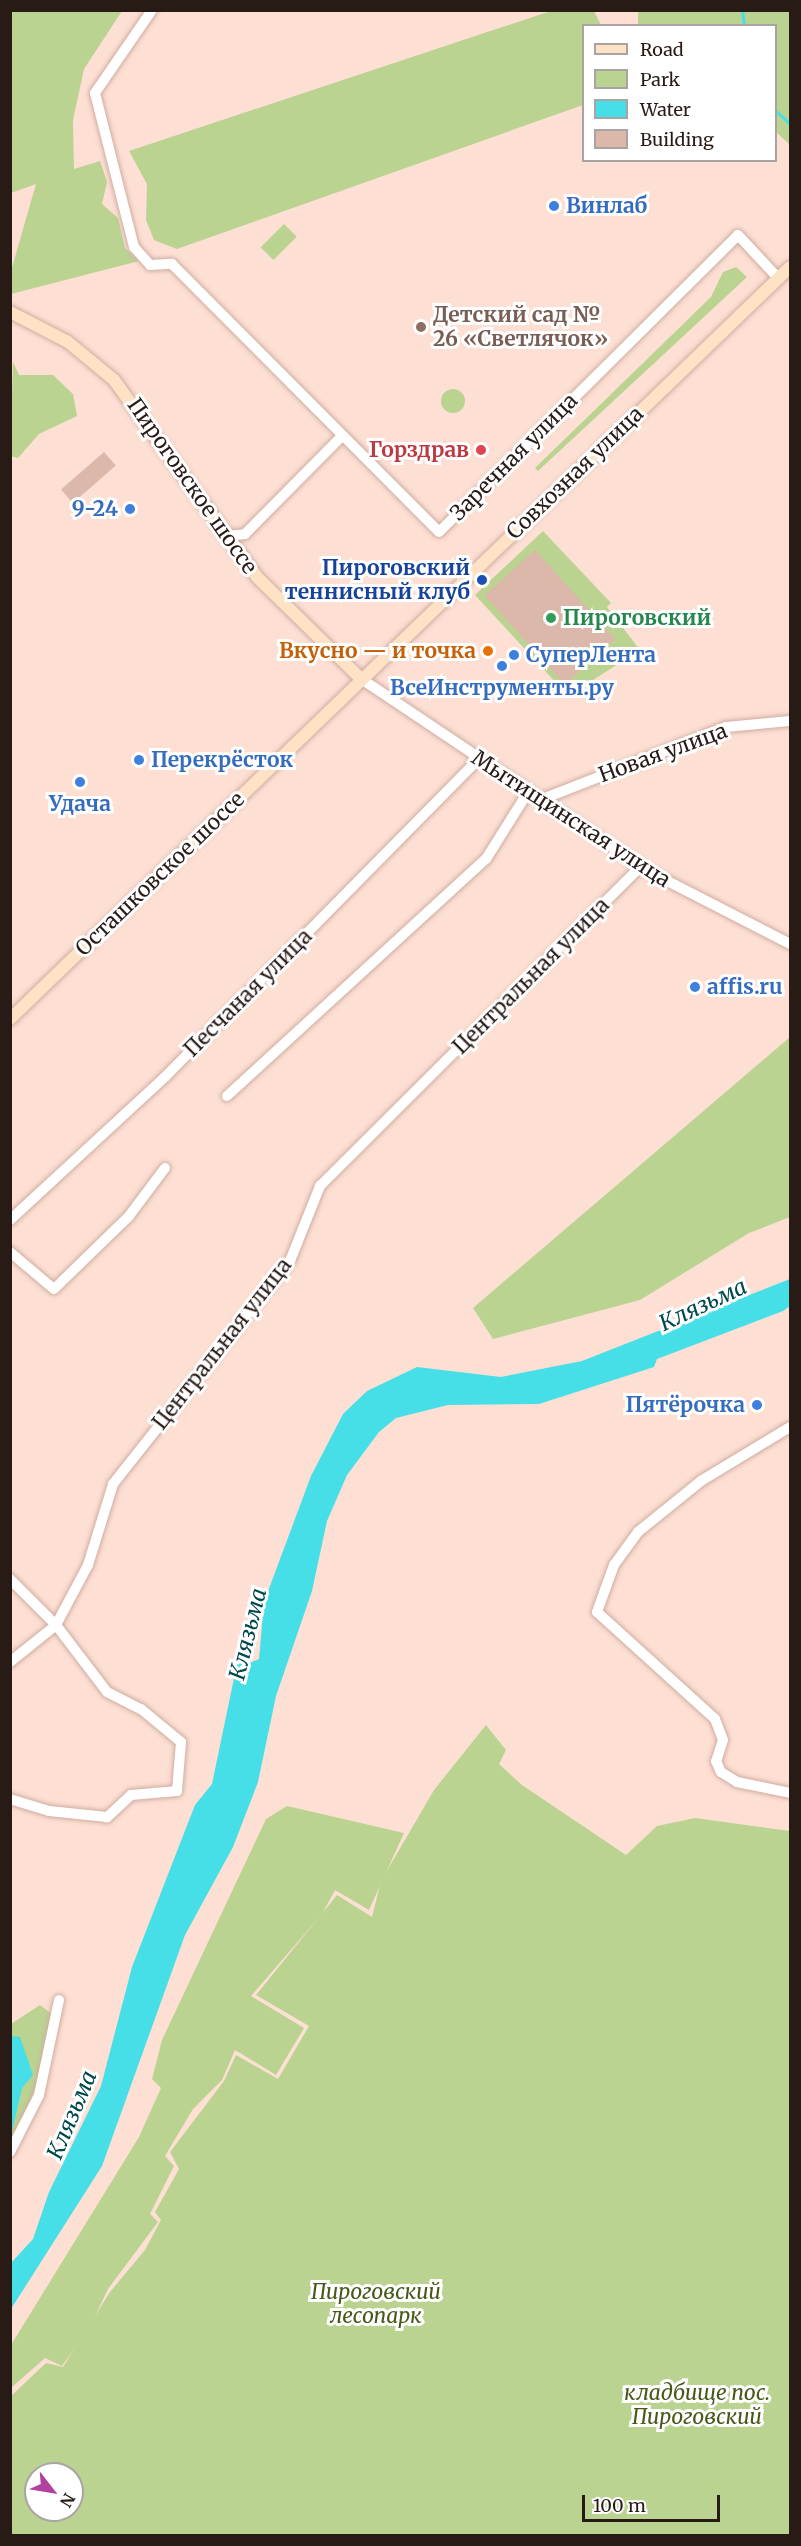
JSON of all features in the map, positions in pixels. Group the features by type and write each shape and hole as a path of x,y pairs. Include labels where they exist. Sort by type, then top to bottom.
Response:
{"main road":[{"name":"Совхозная улица","path":"360,678 790,267"},
{"name":"Пироговское шоссе","path":"10,312 68,342 114,380 239,553 294,619 360,678"},
{"name":"Осташковское шоссе","path":"10,1019 360,678"}],"street":[{"name":"Заречная улица","path":"152,10 101,81 94,100 134,248 150,265 172,264 340,438 439,532 738,235 779,279"},
{"path":"239,553 245,534 340,438"},
{"path":"227,536 245,534"},
{"name":"Мытищинская улица","path":"360,678 641,866 790,944"},
{"name":"Новая улица","path":"540,800 726,727 790,721"},
{"name":"Песчаная улица","path":"10,1220 165,1077 479,759"},
{"path":"227,1096 486,859 528,792"},
{"name":"Центральная улица","path":"10,1662 56,1625 88,1565 113,1484 290,1261 320,1186 641,866"},
{"path":"10,1252 54,1289 129,1216 165,1168"},
{"path":"790,1427 701,1481 638,1532 614,1565 597,1612 715,1719 723,1740 716,1761 721,1772 737,1782 790,1792"},
{"path":"10,1579 56,1625 107,1692 141,1709 181,1742 178,1780 173,1794 131,1795 107,1817 48,1811 10,1799"},
{"path":"10,2152 39,2095 59,2000"}],"green space":[{"path":"11,10 122,11 84,69 73,120 74,169 100,161 107,182 102,204 118,218 125,248 139,261 11,294 11,271 36,184 11,193"},
{"path":"551,11 594,11 600,24 582,24 582,105 177,249 154,240 146,220 147,184 129,151"},
{"path":"638,11 790,11 790,145 777,133 777,24 638,24"},
{"path":"284,224 297,237 273,260 261,247"},
{"path":"736,267 747,277 538,471 535,468 711,297 723,272"},
{"path":"13,362 19,375 53,375 73,394 77,416 39,434 18,458 10,456"},
{"path":"453,389 458,390 464,396 464,406 458,412 453,413 448,412 442,406 441,401 442,396 448,390"},
{"name":"Пироговский","path":"543,531 611,603 607,607 640,650 568,696 475,595"},
{"path":"790,1037 790,1217 749,1233 640,1300 493,1339 473,1308"},
{"name":"Пироговский лесопарк","path":"486,1725 506,1750 499,1764 522,1785 626,1855 657,1826 695,1818 790,1831 790,2535 11,2535 11,2396 46,2363 63,2367 110,2292 145,2250 161,2220 155,2212 179,2169 170,2152 224,2081 236,2055 278,2079 309,2026 256,1995 337,1895 372,1917 381,1881 434,1790"},
{"path":"287,1806 404,1833 369,1910 335,1890 322,1914 251,1996 304,2028 276,2075 235,2050 222,2080 193,2109 165,2156 174,2166 150,2214 158,2222 108,2289 89,2329 62,2366 45,2358 11,2388 11,2345 139,2137 161,2088 152,2079 162,2040 266,1819"},
{"path":"40,2005 53,2015 42,2072 11,2148 11,2024"}],"water":[{"path":"790,1279 790,1306 783,1311 657,1359 654,1367 539,1404 448,1405 396,1418 379,1432 347,1475 327,1521 312,1591 276,1696 258,1782 233,1847 185,1935 102,2166 11,2309 11,2263 33,2239 49,2192 101,2086 132,1967 195,1805 212,1784 238,1659 245,1665 259,1659 264,1602 311,1476 343,1414 367,1391 417,1367 501,1377 582,1361"},
{"path":"11,2036 20,2037 33,2075 22,2088 11,2136"}],"building":[{"path":"104,452 116,466 73,503 61,489"},
{"name":"Пироговский","path":"535,550 615,639 565,685 484,596"}],"waterway":[{"path":"742,10 744,24"},
{"path":"777,112 790,124"}],"place":[{"name":"Винлаб","path":"554,206"},
{"name":"Детский сад № 26 «Светлячок»","path":"421,327"},
{"name":"Горздрав","path":"481,450"},
{"name":"9-24","path":"130,509"},
{"name":"Пироговский теннисный клуб","path":"482,580"},
{"name":"Пироговский","path":"551,618"},
{"name":"Вкусно — и точка","path":"488,651"},
{"name":"СуперЛента","path":"514,655"},
{"name":"ВсеИнструменты.ру","path":"502,666"},
{"name":"Перекрёсток","path":"139,760"},
{"name":"Удача","path":"80,782"},
{"name":"affis.ru","path":"695,987"},
{"name":"Пятёрочка","path":"757,1405"}],"water label":[{"name":"Клязьма","path":"703,1305"},
{"name":"Клязьма","path":"248,1634"},
{"name":"Клязьма","path":"72,2115"}],"park label":[{"name":"кладбище пос. Пироговский","path":"697,2405"}]}
